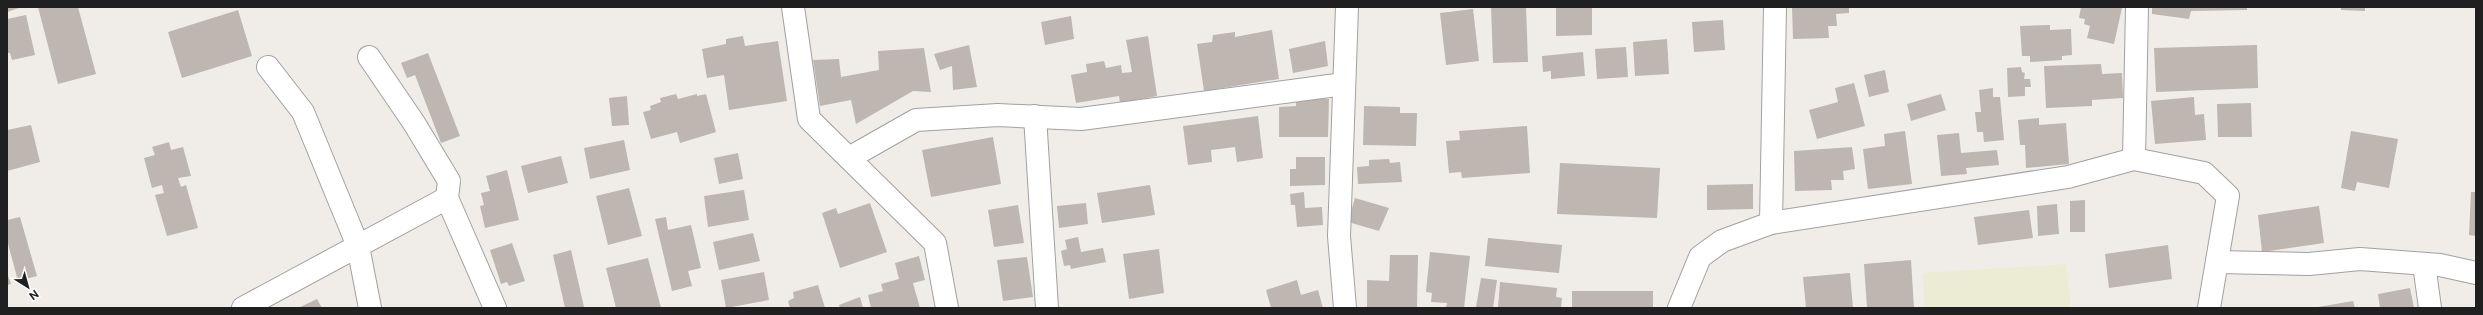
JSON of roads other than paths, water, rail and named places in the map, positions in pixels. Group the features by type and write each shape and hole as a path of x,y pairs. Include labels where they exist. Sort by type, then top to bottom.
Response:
{"street":[{"path":"793,7 808,119 935,243 947,308"},
{"path":"1345,308 1339,236 1347,7"},
{"path":"1771,223 1776,7"},
{"path":"2134,159 2136,7"},
{"path":"369,57 414,123 449,181 446,198 494,308"},
{"path":"268,67 303,112 358,246 370,308"},
{"path":"849,158 916,120 998,115 1081,119 1344,84"},
{"path":"1035,116 1047,308"},
{"path":"1679,308 1700,257 1722,241 1771,223 2068,177 2134,159 2204,173 2228,196 2209,308"},
{"path":"242,308 446,198"},
{"path":"2217,262 2309,264 2360,259 2440,265 2476,273"},
{"path":"2424,264 2430,308"}]}
